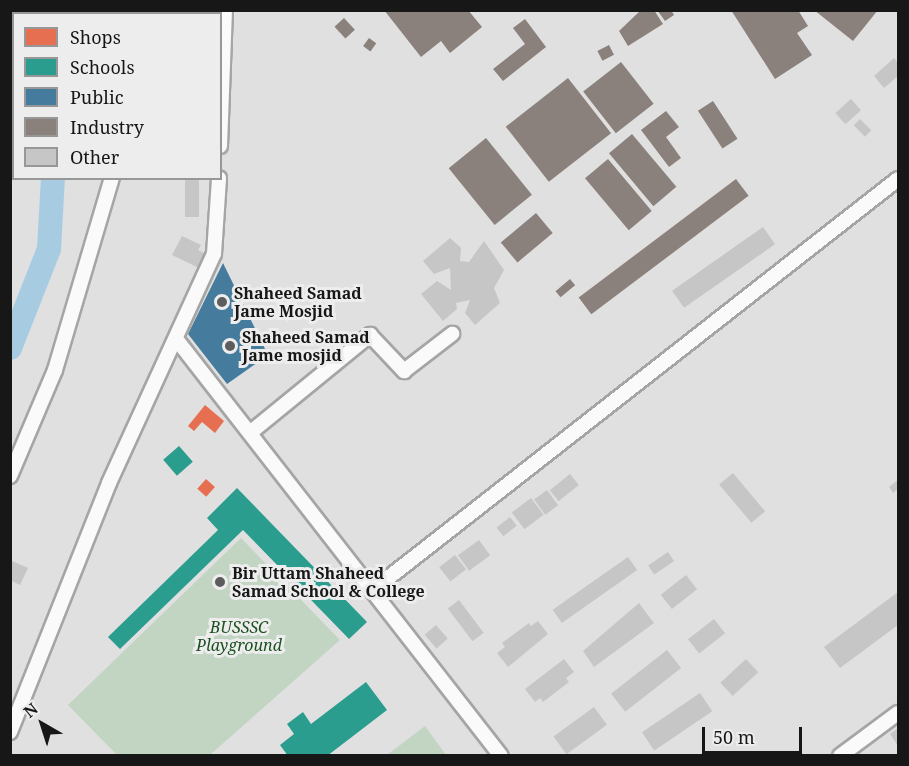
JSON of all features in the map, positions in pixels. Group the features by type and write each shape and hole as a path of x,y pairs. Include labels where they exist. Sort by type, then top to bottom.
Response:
{"street":[{"path":"222,92 225,10"},
{"path":"374,588 898,179"},
{"path":"10,476 55,370 111,180"},
{"path":"10,732 109,483 177,340 214,254 219,180"},
{"path":"251,432 370,335 404,371 452,334"},
{"path":"177,340 374,588 501,756"},
{"path":"840,756 898,713"}],"green space":[{"name":"BUSSSC Playground","path":"241,538 340,640 210,755 117,755 68,705"},
{"path":"425,726 446,755 387,755"}],"building: Shops":[{"path":"205,405 224,421 215,433 202,422 194,431 188,426"},
{"path":"206,479 215,487 206,497 197,489"}],"building: Schools":[{"path":"179,446 193,462 177,476 163,460"},
{"path":"237,488 367,622 349,639 243,530 120,649 108,637 218,530 207,518"},
{"path":"366,682 387,710 327,756 288,756 280,745 294,734 287,724 303,712 311,724"}],"building: Public":[{"name":"Shaheed Samad Jame Mosjid","path":"223,263 268,355 227,384 188,334"}],"building: Industry":[{"path":"384,10 468,10 482,27 450,53 441,41 421,57"},
{"path":"641,10 654,10 663,24 628,46 619,31"},
{"path":"657,10 671,10 674,15 665,21"},
{"path":"731,10 798,10 808,26 797,33 812,55 775,79"},
{"path":"814,10 878,10 853,41"},
{"path":"344,18 355,30 345,39 334,27"},
{"path":"525,19 546,47 503,81 493,69 525,44 513,28"},
{"path":"369,38 376,43 370,51 363,46"},
{"path":"609,45 614,55 602,61 597,51"},
{"path":"621,62 654,104 616,133 583,92"},
{"path":"568,78 611,133 549,182 506,127"},
{"path":"713,101 738,139 722,149 698,111"},
{"path":"666,111 679,127 666,137 681,158 669,167 641,130"},
{"path":"632,134 676,187 653,206 609,153"},
{"path":"486,138 532,195 495,225 449,168"},
{"path":"608,159 652,211 629,230 585,178"},
{"path":"736,179 749,196 591,314 579,298"},
{"path":"536,213 553,233 517,262 501,243"},
{"path":"570,279 575,285 561,297 555,291"}],"building: Other":[{"path":"149,10 210,10 180,12 149,12"},
{"path":"894,58 898,63 898,76 884,88 874,76"},
{"path":"851,99 861,110 845,124 835,113"},
{"path":"860,119 871,130 865,137 854,125"},
{"path":"185,180 199,180 199,217 185,217"},
{"path":"763,227 775,244 684,308 672,291"},
{"path":"182,236 201,245 198,250 206,254 199,268 172,255"},
{"path":"450,238 461,248 460,261 469,262 484,241 504,270 494,288 500,303 475,325 465,313 470,300 456,303 457,309 443,321 421,294 437,281 451,290 450,268 434,274 423,261"},
{"path":"733,473 765,511 751,523 719,485"},
{"path":"570,474 579,485 559,501 550,490"},
{"path":"898,480 898,489 893,493 889,487"},
{"path":"547,490 558,505 545,515 534,499"},
{"path":"531,498 544,515 524,529 512,512"},
{"path":"510,517 517,526 503,536 497,527"},
{"path":"479,540 490,555 469,571 458,555"},
{"path":"668,552 674,561 654,575 648,565"},
{"path":"455,555 466,569 450,581 439,567"},
{"path":"628,557 637,570 562,623 553,610"},
{"path":"10,560 28,568 20,585 10,580"},
{"path":"686,575 697,589 672,609 661,595"},
{"path":"898,592 898,625 840,668 824,647"},
{"path":"459,600 484,633 472,641 448,608"},
{"path":"639,603 654,623 594,667 583,651"},
{"path":"714,619 725,633 699,654 688,639"},
{"path":"538,621 548,634 508,667 497,653 505,647 502,643 529,623 531,626"},
{"path":"436,625 448,639 436,648 425,635"},
{"path":"667,650 681,668 625,712 611,694"},
{"path":"564,659 574,672 566,678 569,682 543,702 540,698 535,702 525,689"},
{"path":"746,659 758,672 733,696 720,683"},
{"path":"700,693 712,711 654,750 642,732"},
{"path":"594,707 607,725 566,754 554,736"},
{"path":"898,728 898,746 890,734"}],"waterway":[{"path":"10,348 49,249 53,180"}],"place":[{"name":"Shaheed Samad Jame Mosjid","path":"222,302"},
{"name":"Shaheed Samad Jame mosjid","path":"230,346"},
{"name":"Bir Uttam Shaheed Samad School & College","path":"220,582"}]}
